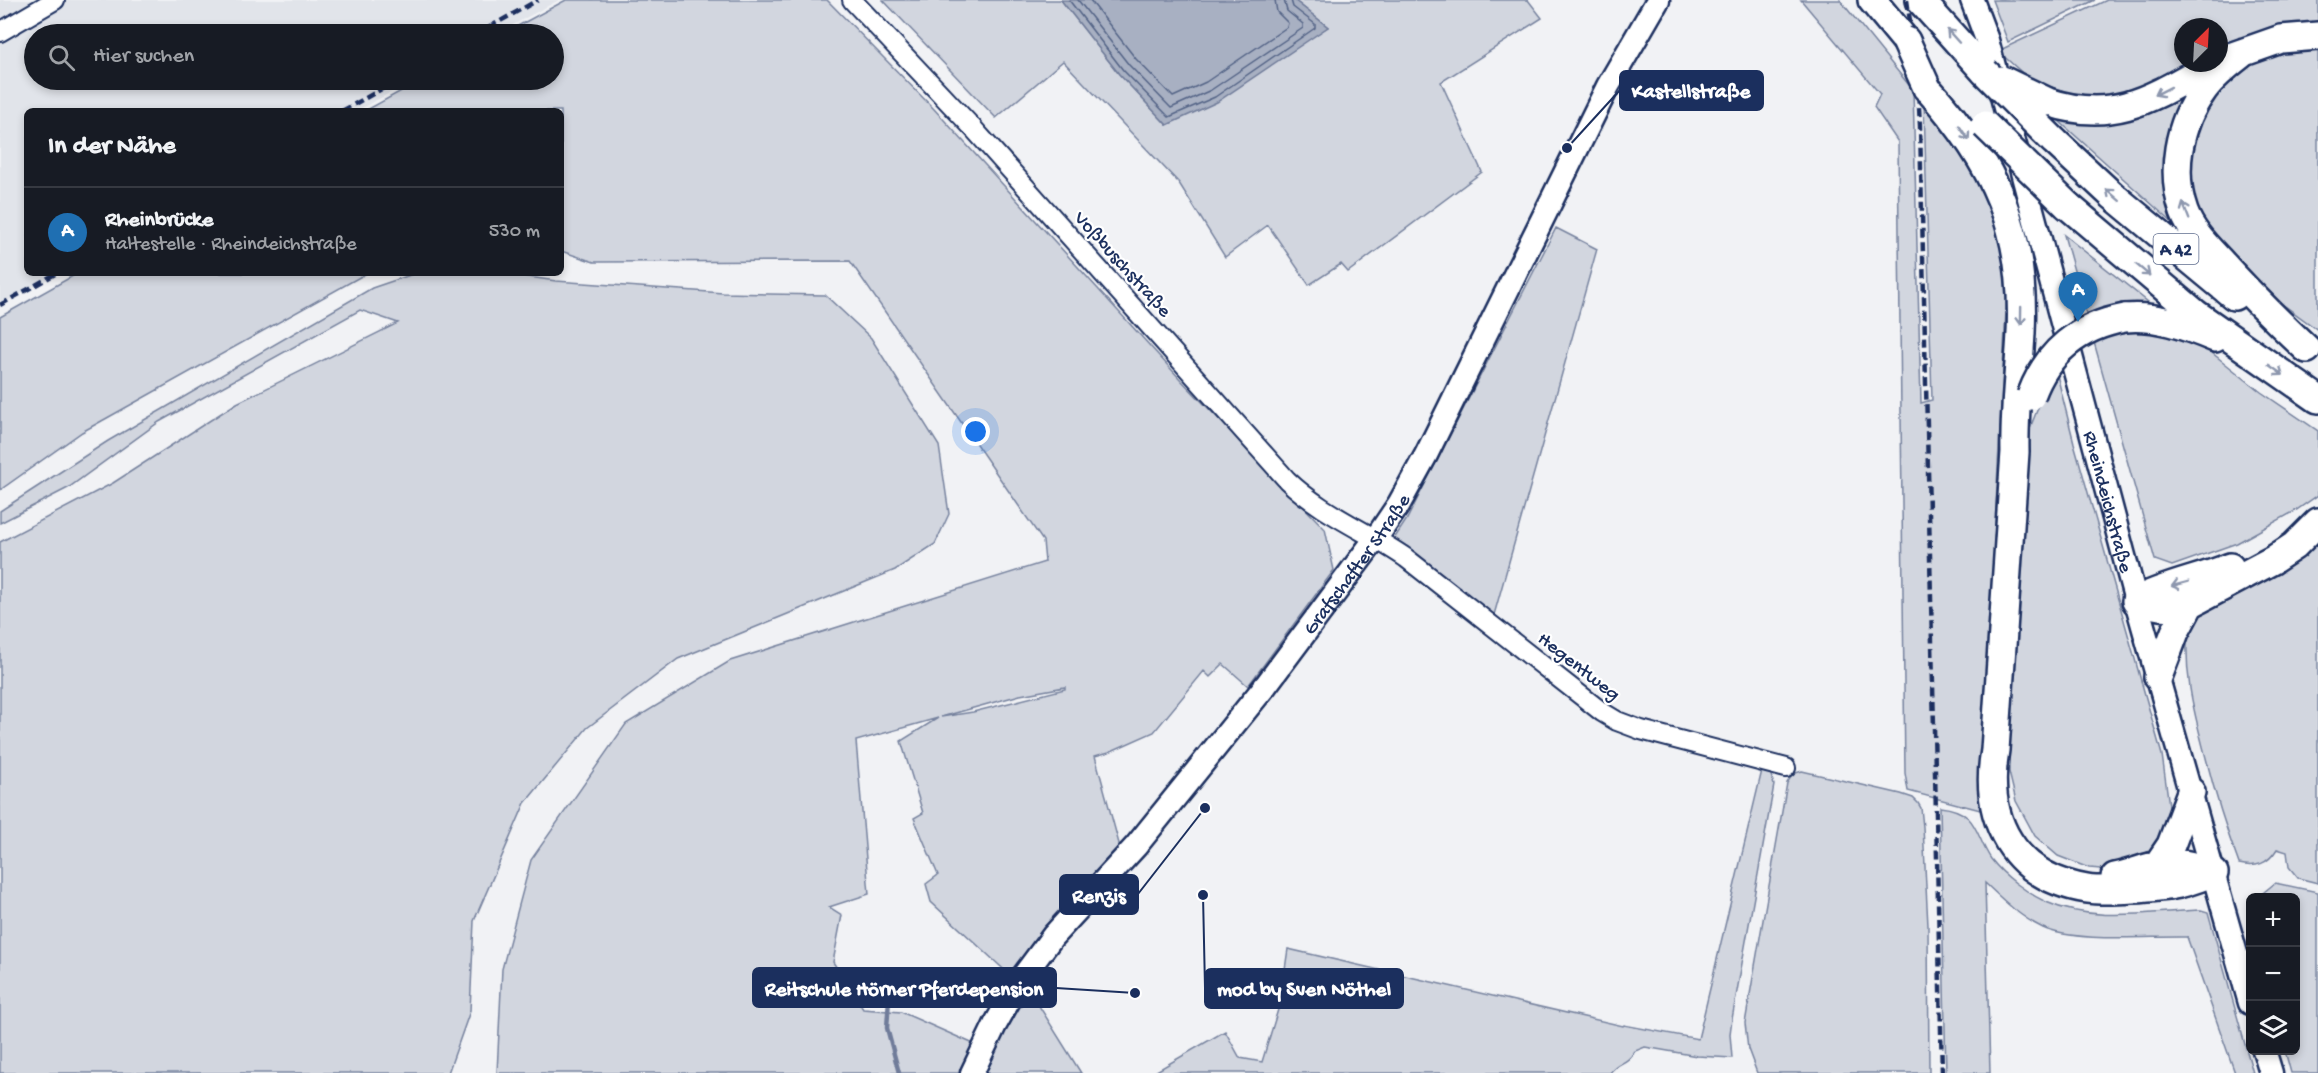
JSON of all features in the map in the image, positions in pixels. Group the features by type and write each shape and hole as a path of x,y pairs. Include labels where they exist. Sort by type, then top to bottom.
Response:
{"highway":[{"path":"1872,0 1906,41 1988,170 2007,212 2019,264 2021,334 2014,415 2015,452 1995,750 1991,772 1992,793 2000,827 2009,843 2026,861 2068,884 2088,889 2177,884 2214,873"},
{"name":"A 42","path":"1920,0 1985,72 2112,195 2222,287 2312,352"},
{"path":"2228,58 2281,39 2318,36"},
{"path":"2244,52 2221,70 2204,89 2191,110 2178,151 2179,188 2185,213 2197,234 2257,300 2312,352"},
{"path":"1985,72 2048,102 2068,109 2091,112 2114,110 2159,94 2198,72"},
{"name":"A 42","path":"1929,78 1985,125 2067,205 2196,314 2318,399"},
{"path":"2015,452 2031,396 2050,358 2071,338 2097,324 2138,317 2170,322 2250,352"},
{"path":"2136,601 2155,590 2200,578 2246,560 2318,522"},
{"path":"2136,601 2160,608 2176,608 2190,604 2273,560 2294,546 2318,522"},
{"path":"2158,677 2175,632 2190,604"},
{"path":"1995,750 2002,791 2014,822 2036,851 2052,863 2071,872 2091,876 2111,877 2131,874 2158,864 2178,863 2192,865 2214,873"},
{"path":"2158,864 2171,845 2191,792"}],"main road":[{"name":"Rheindeichstraße","path":"1972,0 1989,46 2136,601 2249,1001"},
{"name":"Grafschafter Straße","path":"972,1073 995,1025 1022,979 1053,936 1136,846 1266,685 1399,504 1426,455 1608,86 1654,1"},
{"path":"2266,1055 2271,1073"}],"street":[{"path":"0,32 56,0"},
{"name":"Voßbuschstraße","path":"852,0 972,127 1287,480 1305,498 1335,518 1376,538"},
{"name":"Hegentweg","path":"1376,538 1415,564 1571,688 1617,721 1641,730 1786,768"}],"shaded area":[{"path":"0,0 559,0 515,24 24,24 24,90 395,90 362,108 24,108 24,276 53,276 0,305"},
{"path":"566,0 827,0 934,109 1181,380 1325,529 1334,570 1248,686 1223,664 1210,677 1204,671 1154,732 1095,756 1121,851 1013,978 931,902 926,884 938,875 914,818 923,813 901,741 938,718 856,741 869,894 829,907 842,915 833,962 863,1009 901,1012 976,1045 963,1073 497,1073 502,969 531,860 626,724 730,661 1045,562 1043,541 850,261 594,262 564,252 564,108 370,108 403,90 564,90 564,24 522,24","holes":["1065,687 1065,689 973,712 941,717 1020,695"]},
{"path":"883,0 1061,0 1119,74 1167,125 1328,27 1294,0 1528,0 1542,18 1441,82 1482,172 1348,272 1341,264 1309,285 1268,225 1225,257 1179,183 1063,61 996,118"},
{"path":"1801,0 1840,0 1913,90 1921,403 1932,400 1924,103 1954,139 1971,165 1985,193 1997,228 2007,290 1987,682 1988,812 1908,791 1905,773 1898,142 1874,107 1880,94"},
{"path":"1992,0 2095,0 2008,42"},
{"path":"2107,0 2318,0 2318,330 2184,233 2049,112 2039,88 1998,51"},
{"path":"1556,228 1597,249 1494,615 1392,542 1407,519"},
{"path":"2064,235 2261,392 2318,431 2318,495 2295,511 2237,543 2172,566 2155,560"},
{"path":"73,276 362,276 82,432 0,490 0,317"},
{"path":"407,276 522,276 556,281 723,293 825,295 871,338 939,446 949,514 935,544 895,570 678,659 587,728 525,803 474,921 470,1011 448,1073 0,1073 0,542 113,483 237,403 398,323 360,310 159,422 68,488 0,523 0,511 108,441 372,288"},
{"path":"2056,371 2074,443 2162,755 2171,820 2156,846 2130,866 2114,870 2089,868 2058,856 2035,836 2016,801 2009,772 2009,710 2025,465 2030,428"},
{"path":"2318,534 2318,883 2298,878 2289,867 2287,852 2277,849 2261,864 2239,864 2217,798 2197,722 2188,671 2187,636 2189,617"},
{"path":"1763,766 1770,772 1774,785 1732,1019 1730,1034 1732,1058 1697,1056 1645,1047 1635,1051 1610,1073 1153,1073 1225,1031 1240,1058 1262,1062 1280,1003 1288,949 1623,1026 1698,1039"},
{"path":"1802,771 1901,794 1913,798 1921,808 1928,926 1929,1073 1757,1073 1748,1049 1745,1023 1787,783 1793,774"},
{"path":"1940,807 1953,809 1969,819 1991,859 2002,872 2031,894 2046,902 2083,912 2103,914 2201,910 2208,912 2246,1048 2246,1055 2248,1055 2253,1073 2235,1073 2187,937 2113,938 2057,933 2027,919 1985,883 1990,1073 1946,1073"},
{"path":"2275,883 2318,892 2318,1073 2291,1073 2286,1055 2300,1055 2300,893 2263,893"},
{"path":"1026,985 1081,1073 983,1073"}],"water":[{"path":"1061,0 1294,0 1328,27 1217,102 1167,125 1119,74"}],"waterway":[{"path":"889,999 887,1028 899,1073"}],"railway":[{"path":"495,24 538,0"},
{"path":"1907,0 1917,70 1920,126 1942,1073"},
{"path":"347,108 380,90"},
{"path":"0,305 52,276"}],"place":[{"name":"Kastellstraße","path":"1567,148"},
{"name":"Rheinbrücke","path":"2078,322"},
{"name":"Renzis","path":"1205,808"},
{"name":"mod by Sven Nöthel","path":"1203,895"},
{"name":"Reitschule Hörner Pferdepension","path":"1135,993"}]}
